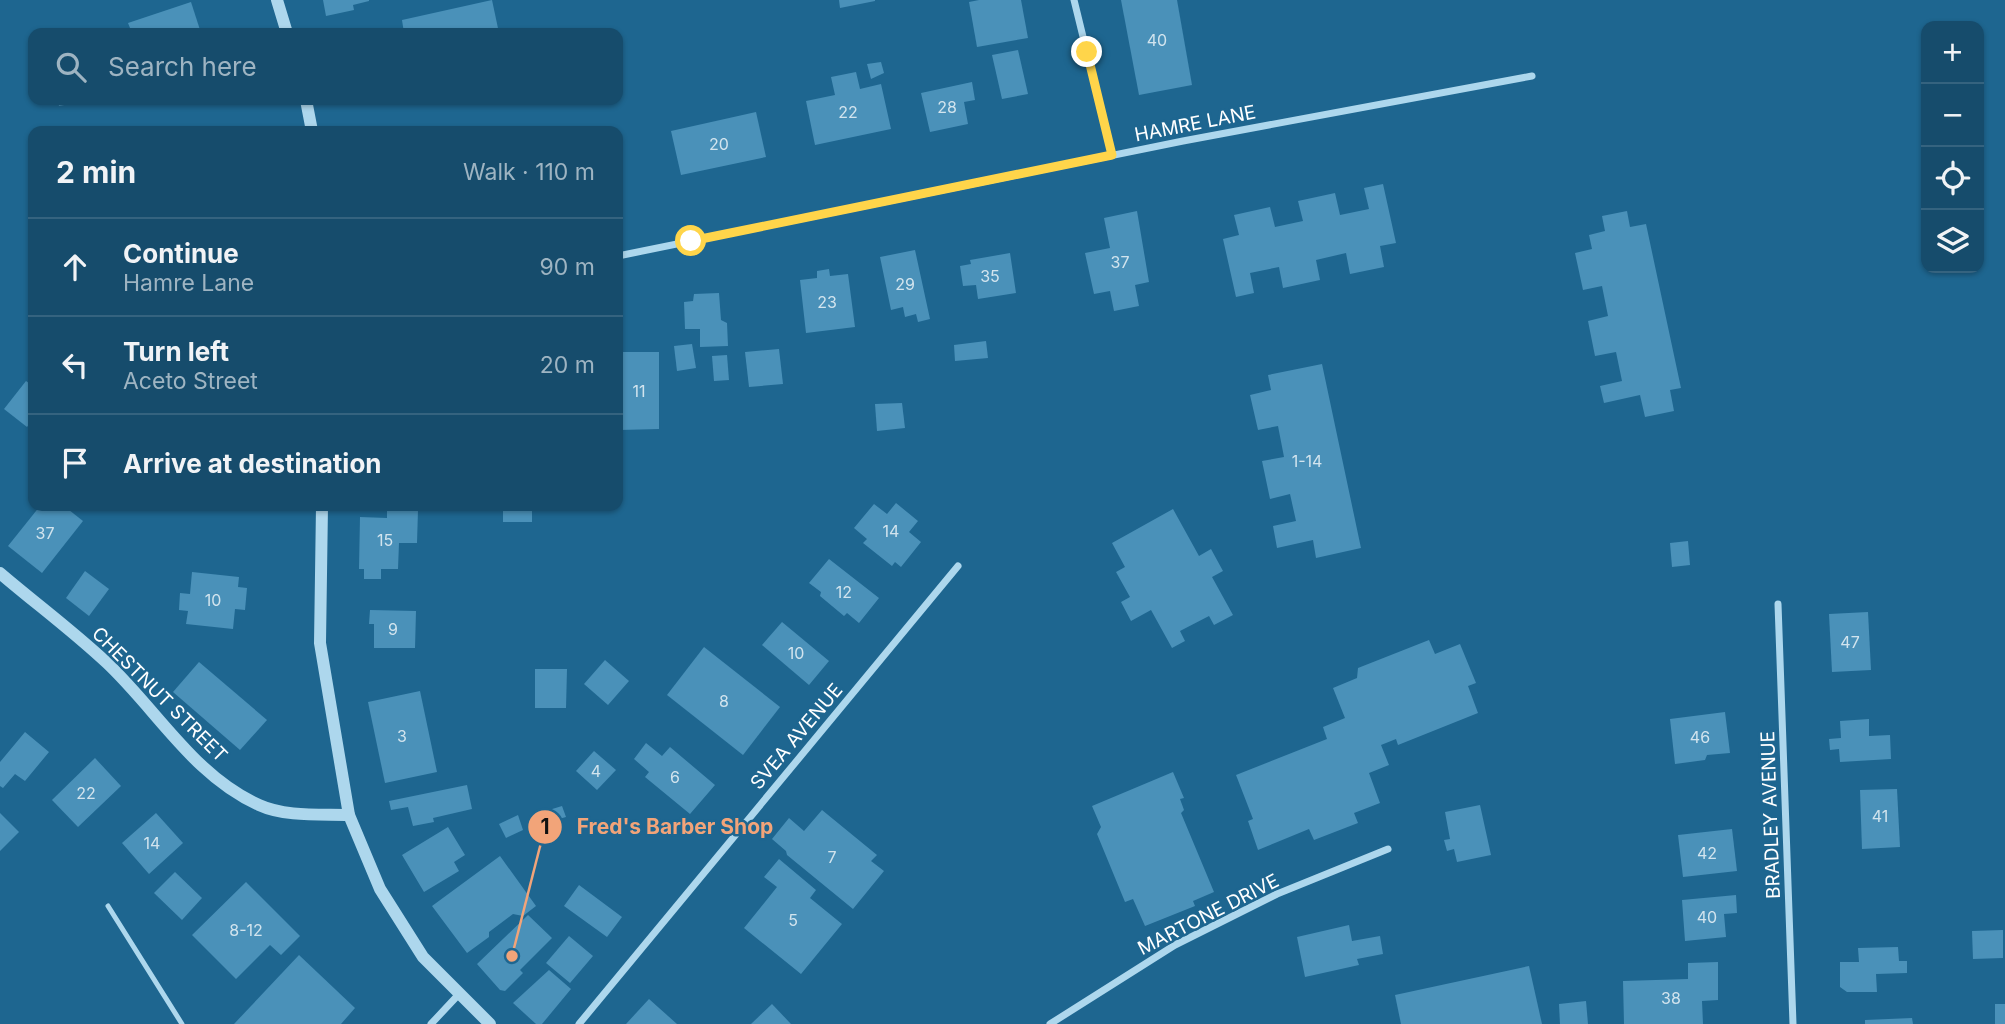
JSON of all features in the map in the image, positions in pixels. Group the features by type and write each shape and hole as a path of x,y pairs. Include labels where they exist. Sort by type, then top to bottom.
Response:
{"street":[{"path":"277,0 285,28"},
{"path":"1074,0 1112,155"},
{"name":"HAMRE LANE","path":"623,255 1112,155 1532,76"},
{"path":"307,105 311,126"},
{"path":"322,511 320,643 349,815 380,889 423,957 490,1024"},
{"name":"SVEA AVENUE","path":"579,1024 958,566"},
{"name":"CHESTNUT STREET","path":"0,573 108,664 169,733 217,779 238,794 262,807 282,811 349,815"},
{"name":"BRADLEY AVENUE","path":"1777,604 1793,1024"},
{"name":"MARTONE DRIVE","path":"1050,1024 1175,945 1277,894 1388,849"},
{"path":"431,1024 460,993"}],"lane":[{"path":"108,906 182,1024"}],"building":[{"path":"323,0 369,1 353,5 354,10 326,16"},
{"path":"492,0 498,28 403,28 402,20"},
{"path":"839,0 875,0 875,1 840,8"},
{"path":"1021,0 1028,38 977,47 969,2"},
{"path":"1121,0 1177,0 1192,85 1139,95"},
{"path":"191,2 199,28 130,28 128,23"},
{"path":"1018,50 1028,94 1002,99 992,55"},
{"path":"881,62 884,73 871,79 867,64"},
{"path":"856,72 860,89 881,84 891,129 815,145 806,101 835,95 831,77"},
{"path":"972,82 975,100 964,102 968,124 930,132 921,93"},
{"path":"756,112 766,157 681,175 671,131"},
{"path":"1383,184 1396,243 1380,246 1384,267 1350,274 1346,253 1316,260 1320,280 1283,288 1279,267 1250,273 1254,293 1236,297 1223,239 1239,235 1234,215 1270,207 1275,227 1303,221 1298,201 1335,193 1340,215 1369,209 1364,188"},
{"path":"1137,211 1149,282 1135,285 1139,306 1114,311 1110,291 1094,294 1085,253 1110,248 1104,218"},
{"path":"1627,211 1630,227 1646,224 1681,388 1670,390 1674,411 1645,417 1640,395 1604,403 1600,386 1622,381 1616,352 1595,356 1588,321 1608,316 1602,286 1583,290 1575,253 1592,249 1589,235 1605,231 1602,216"},
{"path":"915,250 930,319 918,322 916,314 905,317 903,307 891,310 880,257"},
{"path":"1010,253 1016,293 978,299 976,285 963,286 960,266 971,264 970,260"},
{"path":"829,269 830,276 848,274 855,327 806,333 800,280 817,278 817,271"},
{"path":"719,293 721,320 727,323 728,346 700,347 700,329 685,329 684,302 693,301 694,294"},
{"path":"986,341 988,358 955,361 954,345"},
{"path":"692,344 696,368 677,371 674,346"},
{"path":"779,349 783,384 749,387 745,352"},
{"path":"623,352 659,352 659,429 623,430"},
{"path":"727,355 729,380 714,381 712,356"},
{"path":"1322,364 1361,548 1316,558 1313,540 1277,548 1273,526 1296,521 1290,494 1270,499 1262,461 1284,457 1278,426 1258,430 1250,395 1271,390 1268,375"},
{"path":"26,381 28,382 27,427 4,409"},
{"path":"902,403 905,428 877,431 875,404"},
{"path":"896,503 918,521 909,532 921,542 901,567 895,562 892,566 863,543 867,539 854,528 874,504 887,514"},
{"path":"1173,509 1199,556 1211,549 1223,571 1212,577 1233,615 1214,625 1209,616 1180,631 1185,641 1172,648 1151,610 1131,621 1121,602 1130,597 1116,572 1125,567 1112,543"},
{"path":"36,511 70,511 83,521 42,573 8,546"},
{"path":"387,511 418,511 417,543 399,543 398,569 381,569 381,579 364,579 364,569 359,569 360,517 387,518"},
{"path":"503,511 532,511 532,522 503,522"},
{"path":"1688,541 1690,565 1672,567 1670,543"},
{"path":"829,559 879,598 859,623 847,613 844,616 809,583"},
{"path":"85,571 109,589 89,616 66,598"},
{"path":"192,572 239,577 238,587 247,588 245,610 235,609 233,629 186,624 188,611 179,610 180,593 190,594"},
{"path":"370,610 416,611 415,648 374,648 374,624 369,624"},
{"path":"1868,612 1871,670 1832,672 1829,614"},
{"path":"782,622 829,661 809,685 762,645"},
{"path":"1429,640 1435,654 1460,644 1476,683 1468,686 1478,713 1398,745 1396,739 1381,745 1389,765 1369,773 1380,803 1354,813 1358,823 1314,840 1309,829 1258,850 1248,821 1253,819 1236,775 1327,739 1323,727 1345,718 1333,688 1357,678 1358,668"},
{"path":"704,647 780,707 743,755 667,695"},
{"path":"605,660 629,681 608,705 584,684"},
{"path":"199,662 267,720 240,750 173,692"},
{"path":"535,669 567,669 566,708 535,708"},
{"path":"420,691 437,772 385,783 368,702"},
{"path":"1725,712 1730,753 1707,755 1705,760 1675,764 1670,719"},
{"path":"1869,719 1869,736 1890,735 1891,759 1840,762 1839,749 1830,750 1829,739 1841,738 1840,721"},
{"path":"25,732 49,752 25,781 15,774 3,788 0,786 0,762"},
{"path":"646,743 662,756 670,747 715,785 690,814 645,777 649,772 634,759"},
{"path":"594,751 616,770 597,790 576,771"},
{"path":"95,758 121,786 78,827 52,800"},
{"path":"1173,772 1184,798 1180,799 1184,810 1181,813 1214,892 1193,901 1195,906 1145,926 1133,899 1125,902 1097,834 1101,827 1092,806"},
{"path":"467,785 472,809 433,818 434,822 413,826 408,807 391,810 389,801"},
{"path":"1897,789 1900,847 1862,849 1860,790"},
{"path":"1480,805 1491,855 1457,862 1454,849 1447,851 1444,840 1450,839 1445,812"},
{"path":"562,806 566,817 552,821 549,810"},
{"path":"822,810 877,855 871,861 884,871 853,909 787,855 772,839 789,818 804,831"},
{"path":"0,813 19,832 0,851"},
{"path":"156,813 183,843 149,874 122,843"},
{"path":"518,815 523,830 506,838 499,824"},
{"path":"448,827 465,855 454,862 459,871 424,892 402,855"},
{"path":"1732,829 1737,871 1683,877 1678,835"},
{"path":"500,856 536,906 523,916 513,914 467,953 432,906"},
{"path":"779,859 816,890 810,898 842,924 801,974 744,928 777,887 764,877"},
{"path":"175,872 202,898 182,920 154,893"},
{"path":"246,882 300,936 281,955 270,945 236,979 192,935"},
{"path":"579,885 622,917 607,937 564,906"},
{"path":"1736,895 1737,913 1724,914 1726,937 1685,941 1682,900"},
{"path":"528,915 552,938 520,970 523,973 505,991 500,990 477,964"},
{"path":"1349,925 1352,941 1380,936 1383,954 1357,959 1359,965 1305,977 1297,937"},
{"path":"2003,930 2003,958 1973,959 1972,931"},
{"path":"569,936 593,956 570,983 546,963"},
{"path":"1898,947 1899,961 1907,961 1907,973 1876,974 1877,992 1847,992 1840,987 1840,962 1859,962 1858,948"},
{"path":"299,955 355,1008 341,1024 234,1024"},
{"path":"1718,962 1718,1000 1702,1001 1703,1024 1624,1024 1623,981 1688,979 1688,963"},
{"path":"1529,966 1542,1024 1401,1024 1395,995"},
{"path":"549,970 571,989 542,1024 536,1024 513,1003"},
{"path":"649,999 677,1024 626,1024"},
{"path":"1586,1001 1588,1024 1560,1024 1559,1004"},
{"path":"772,1004 791,1024 751,1024"},
{"path":"1995,1004 2005,1004 2005,1024 1995,1024"},
{"path":"1912,1018 1913,1024 1865,1024 1865,1020"}],"place":[{"name":"Fred's Barber Shop","path":"512,956"}],"route":[{"path":"691,241 1112,155 1087,52"}]}
